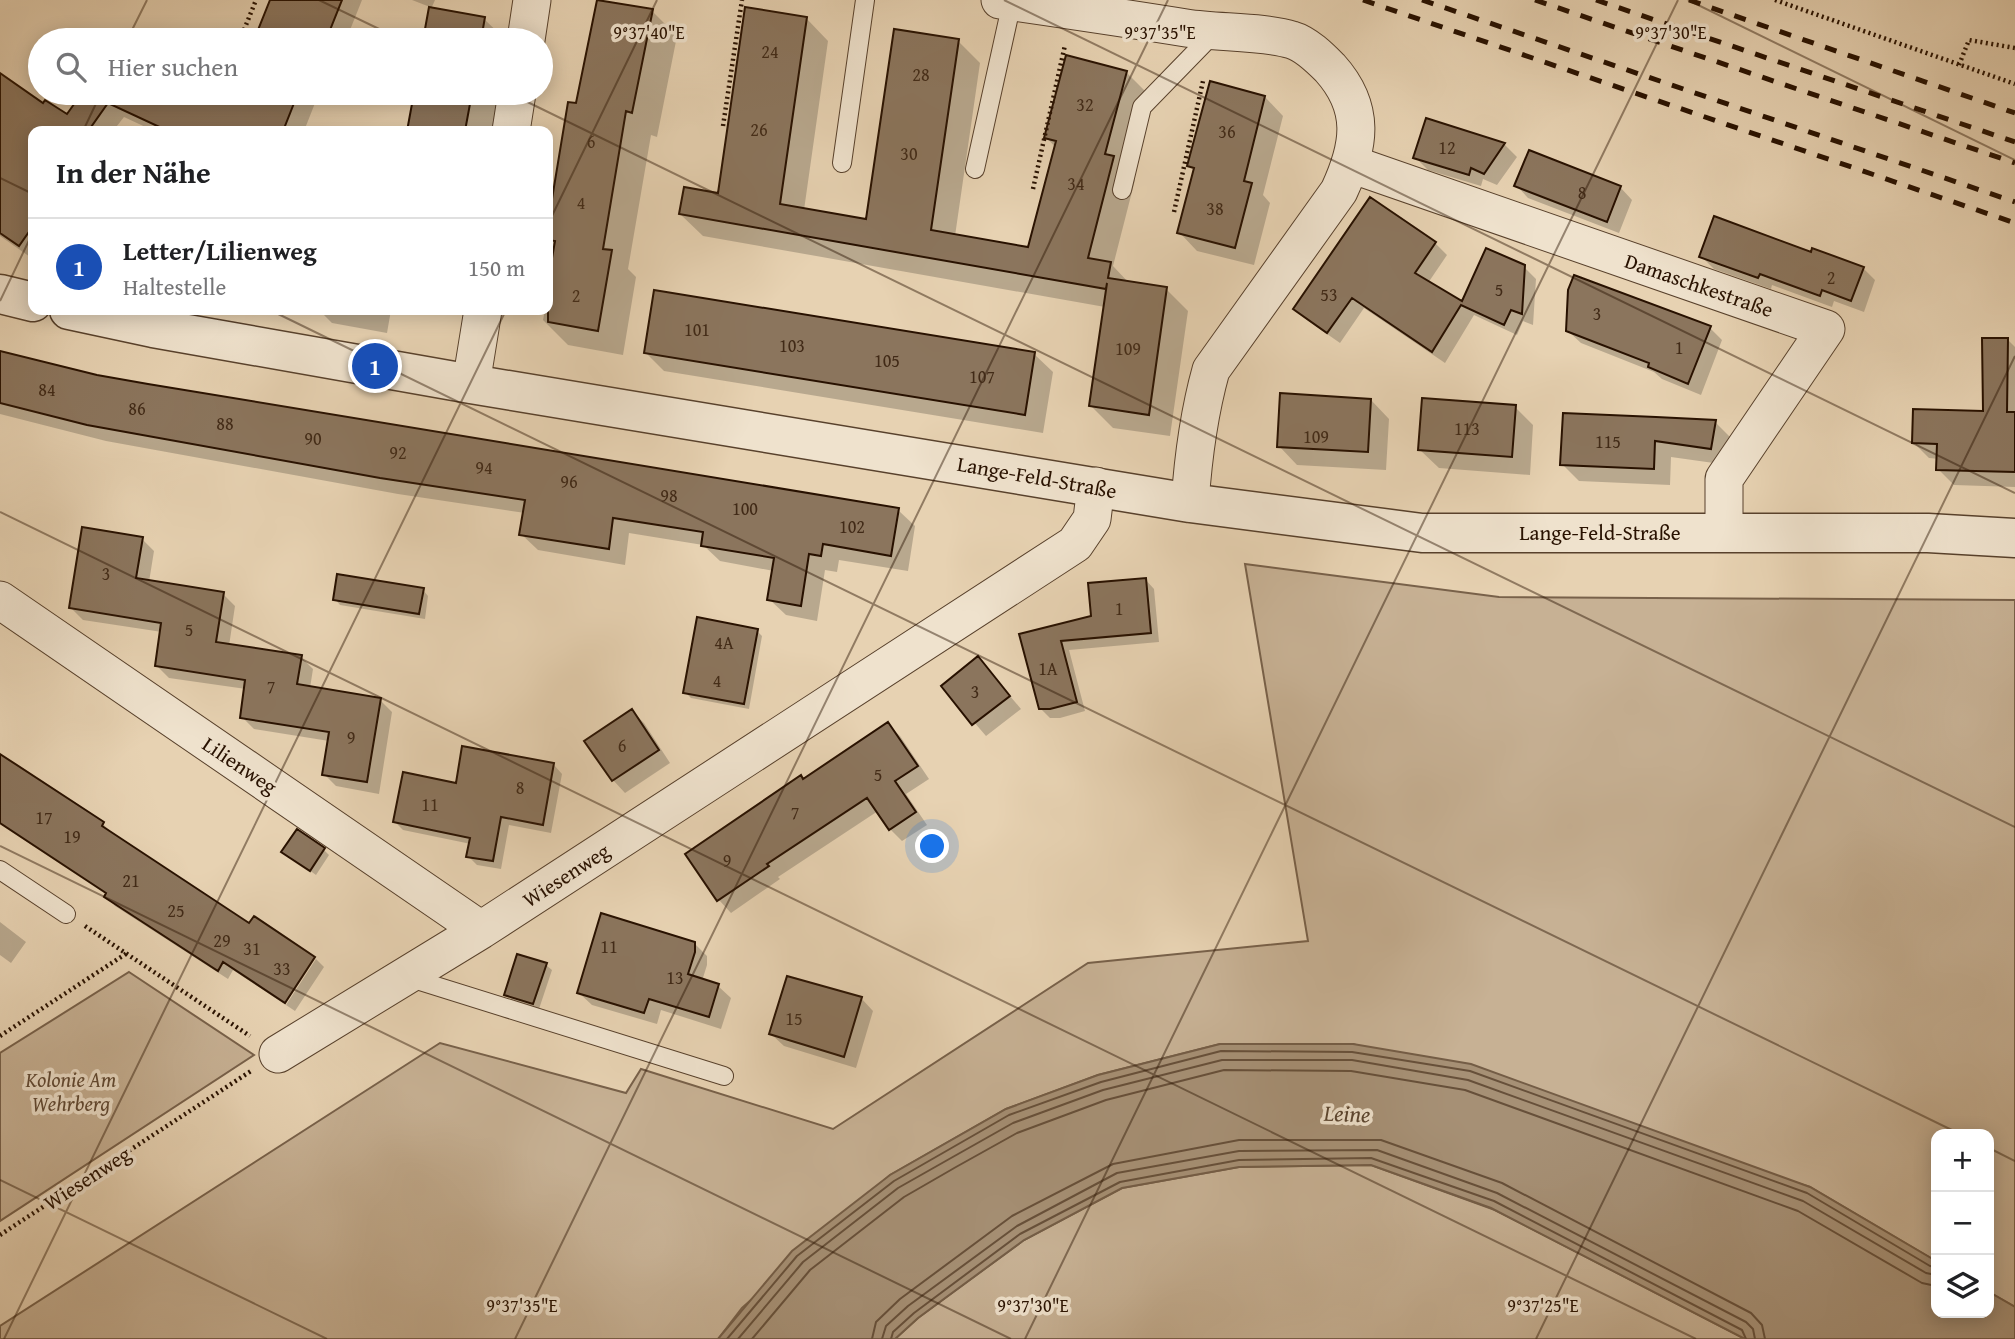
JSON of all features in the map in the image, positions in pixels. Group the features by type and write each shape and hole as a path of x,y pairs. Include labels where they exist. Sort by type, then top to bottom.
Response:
{"street":[{"path":"528,28 532,0"},
{"path":"1006,1 1214,33 1293,40 1320,57 1344,84 1357,122 1351,164 1339,191 1211,370 1192,471 1190,503"},
{"path":"512,126 515,105"},
{"name":"Damaschkestraße","path":"1351,164 1826,329 1724,480 1724,532"},
{"path":"0,294 28,301"},
{"name":"Lange-Feld-Straße","path":"92,315 471,384 1190,503 1422,533 1928,533 2015,538"},
{"path":"471,384 482,315"},
{"name":"Wiesenweg","path":"278,1054 481,930 1075,544 1091,519 1096,486"},
{"name":"Lilienweg","path":"0,600 481,930"}],"lane":[{"path":"842,163 865,0"},
{"path":"975,169 1006,1"},
{"path":"1122,190 1142,107 1214,33"},
{"path":"0,870 66,914"},
{"path":"405,977 724,1076"}],"path":[{"path":"245,28 256,0"},
{"path":"723,126 742,0"},
{"path":"1775,0 2015,84"},
{"path":"1032,189 1072,10"},
{"path":"1174,212 1214,33"},
{"path":"1959,65 1969,40 2015,48"},
{"path":"66,914 278,1054"},
{"path":"0,1036 127,954"},
{"name":"Wiesenweg","path":"0,1235 278,1054"}],"green space":[{"path":"1245,564 1499,597 2015,600 2015,1307 1994,1295 1994,1129 1931,1129 1931,1258 1810,1187 1353,1044 1220,1044 1098,1075 1006,1109 890,1175 742,1308 718,1339 0,1339 0,1326 440,1043 626,1093 641,1069 833,1129 1088,963 1308,941"},
{"name":"Kolonie Am Wehrberg","path":"129,972 254,1055 0,1221 0,1053"},
{"path":"1371,1165 1495,1210 1745,1339 895,1339 918,1318 1024,1240 1122,1188 1239,1167"}],"water":[{"name":"Leine","path":"1220,1044 1353,1044 1471,1064 1810,1187 1931,1258 1931,1318 1994,1318 1994,1295 2015,1307 2015,1339 1745,1339 1491,1208 1371,1165 1239,1167 1122,1188 1024,1240 918,1318 895,1339 718,1339 792,1251 890,1175 1006,1109 1098,1075"}],"building":[{"path":"270,0 342,0 331,28 259,28"},
{"path":"597,0 653,9 632,113 626,111 603,249 612,250 598,331 548,322 548,315 553,315 553,193 568,102 576,103"},
{"path":"429,7 485,17 483,28 425,28"},
{"path":"745,7 807,17 780,204 866,219 894,29 959,39 931,230 1028,247 1056,141 1044,138 1066,55 1127,71 1105,154 1114,156 1088,258 1111,262 1108,278 1167,287 1149,415 1089,406 1107,283 1106,289 679,214 684,187 718,193"},
{"path":"0,73 28,93 28,105 53,105 67,114 73,105 107,105 92,126 28,126 28,233 19,246 0,233"},
{"path":"1210,81 1265,96 1244,181 1252,183 1235,248 1177,233 1194,168 1187,166"},
{"path":"112,105 293,105 285,126 157,126"},
{"path":"412,105 470,105 466,126 408,126"},
{"path":"1426,118 1505,143 1484,174 1471,168 1469,175 1413,158"},
{"path":"1529,150 1621,186 1607,222 1514,186"},
{"path":"1370,197 1436,242 1415,273 1462,301 1486,248 1525,265 1522,314 1511,310 1504,325 1461,305 1432,352 1352,298 1327,333 1293,309"},
{"path":"1714,216 1811,252 1812,248 1864,267 1851,301 1822,290 1820,296 1760,274 1758,278 1699,257"},
{"path":"1574,275 1711,326 1688,384 1648,367 1649,363 1566,331 1568,290"},
{"path":"654,290 1035,352 1025,415 644,353"},
{"path":"1982,338 2008,338 2007,412 2015,412 2015,472 1936,470 1937,444 1912,443 1913,409 1983,411"},
{"path":"0,351 97,375 148,384 899,508 891,556 823,544 821,556 809,554 801,606 767,600 774,558 701,546 703,532 613,518 609,549 519,535 525,500 380,478 87,425 0,403"},
{"path":"1280,393 1371,399 1368,452 1277,447"},
{"path":"1422,398 1516,405 1512,457 1418,450"},
{"path":"1563,413 1716,420 1711,449 1655,441 1654,469 1560,465"},
{"path":"82,527 143,537 136,578 224,592 216,642 302,655 297,684 381,698 367,782 322,775 329,732 240,718 245,680 155,666 161,623 69,608"},
{"path":"337,574 424,588 419,614 333,600"},
{"path":"1146,578 1151,633 1061,641 1077,702 1039,709 1019,634 1091,616 1088,583"},
{"path":"697,617 758,629 744,704 683,693"},
{"path":"978,656 1010,696 972,725 941,686"},
{"path":"632,709 659,750 612,781 584,741"},
{"path":"888,722 918,766 895,781 916,812 889,830 867,798 767,864 769,866 717,901 685,854 801,775 803,779"},
{"path":"462,746 554,763 543,825 501,817 493,861 466,857 470,838 393,822 403,772 456,783"},
{"path":"0,754 104,822 102,826 249,923 254,916 315,957 285,1003 223,962 218,971 104,897 106,893 0,823"},
{"path":"297,829 325,848 310,871 281,852"},
{"path":"601,913 695,942 695,952 688,974 719,984 709,1017 649,999 644,1013 577,993"},
{"path":"517,954 547,963 533,1004 504,995"},
{"path":"787,976 862,997 844,1057 769,1034"}],"railway":[{"path":"1363,0 2015,223"},
{"path":"1422,0 2015,202"},
{"path":"1535,0 2015,163"},
{"path":"1596,0 2015,142"},
{"path":"1689,0 2015,113"}],"place":[{"name":"Letter/Lilienweg","path":"375,366"}]}
